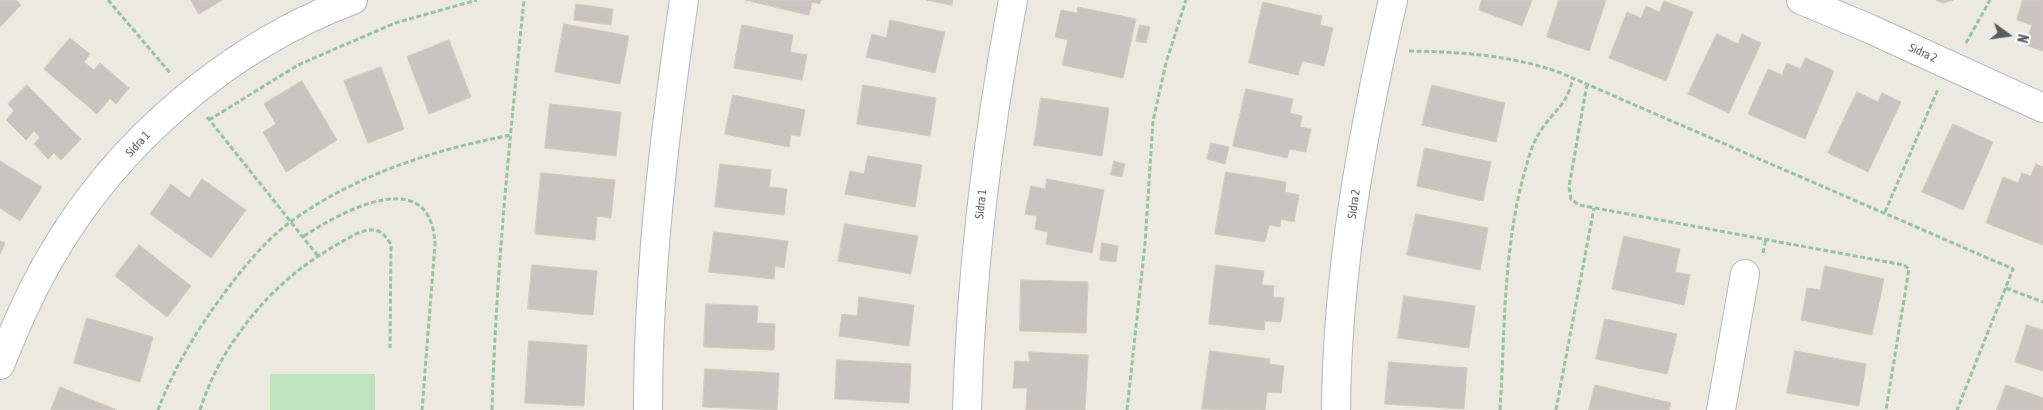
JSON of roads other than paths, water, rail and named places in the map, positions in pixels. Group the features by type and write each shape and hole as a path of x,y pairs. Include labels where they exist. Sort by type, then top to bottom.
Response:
{"street":[{"name":"Sidra 1","path":"0,365 17,322 52,254 96,191 147,134 189,96 268,40 332,8 353,0"},
{"path":"648,410 654,239 669,103 684,0"},
{"name":"Sidra 1","path":"967,410 971,302 981,194 997,85 1013,0"},
{"name":"Sidra 2","path":"1336,410 1344,273 1359,169 1393,0"},
{"name":"Sidra 2","path":"1801,0 2043,108"},
{"path":"1720,410 1745,274"}]}
